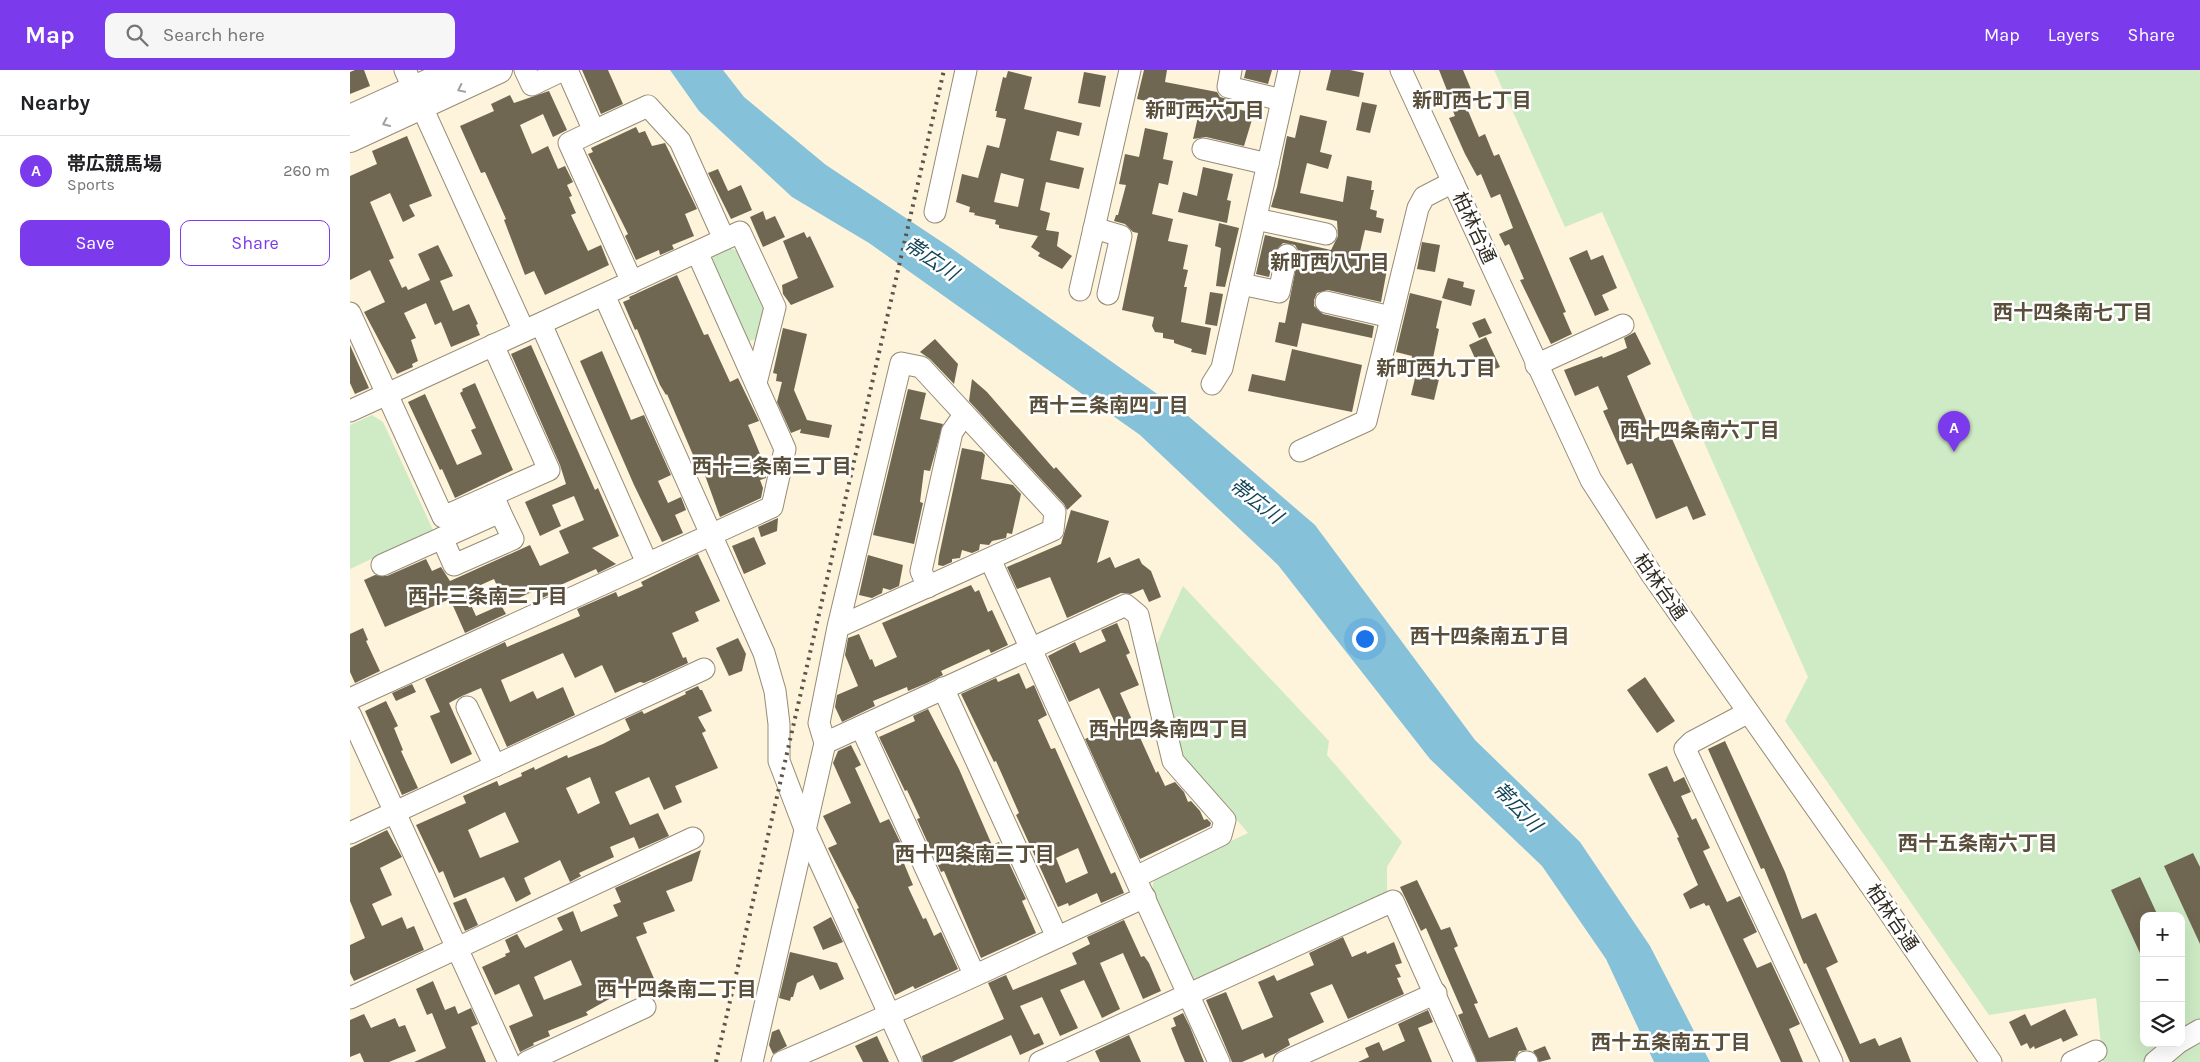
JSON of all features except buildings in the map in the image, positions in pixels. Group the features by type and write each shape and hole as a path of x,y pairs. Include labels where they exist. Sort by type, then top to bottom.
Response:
{"main road":[{"path":"350,118 456,70"},
{"path":"350,139 413,89 499,70"}],"street":[{"path":"525,70 532,85 565,70 594,131"},
{"path":"935,212 966,70"},
{"path":"1080,290 1130,70"},
{"path":"1231,70 1228,86 1282,100"},
{"path":"1212,384 1222,368 1289,70"},
{"name":"柏林台通","path":"1400,70 1591,480 1622,531 1747,713 1880,899 1991,1062"},
{"path":"413,89 647,563"},
{"path":"632,282 569,143 594,131 648,106 680,141 724,239"},
{"path":"1203,149 1268,164"},
{"path":"1300,451 1366,420 1418,208 1424,197 1453,182"},
{"path":"1256,219 1326,234"},
{"path":"1094,228 1121,236 1108,294"},
{"path":"350,411 740,232 774,307 756,383"},
{"path":"350,699 772,507 785,448 697,252"},
{"path":"1241,284 1279,292 1287,255"},
{"path":"604,295 764,652 775,692 779,724 779,761 805,829 911,1062"},
{"path":"1326,302 1391,317"},
{"path":"350,313 443,517 496,503"},
{"path":"1536,365 1623,325"},
{"path":"382,565 442,538 549,470 494,345"},
{"path":"752,1062 825,743 818,723 838,628 901,363 921,367 964,416 1055,512 1053,530 838,628"},
{"path":"928,587 921,571 952,432 964,416"},
{"path":"442,538 454,565 512,539 496,503"},
{"path":"990,560 1219,1062"},
{"path":"825,743 1126,604 1138,616 1173,761 1225,820 1221,835 1136,877"},
{"path":"350,833 704,669"},
{"path":"943,688 1058,937"},
{"path":"467,707 495,766"},
{"path":"1747,713 1692,742 1685,749 1832,1062"},
{"path":"350,714 509,1062"},
{"path":"861,727 974,974"},
{"path":"350,998 693,838"},
{"path":"782,1062 889,1016 974,974 1145,897"},
{"path":"1040,1062 1393,901 1436,993 1465,1062"},
{"path":"1284,1062 1436,993"},
{"path":"541,1059 645,1007"},
{"path":"2185,1039 2200,1030"},
{"path":"2155,1062 2173,1047"},
{"path":"2072,1062 2096,1051"}],"green space":[{"path":"1494,70 2200,70 2200,1062 2103,1062 2096,998 1989,1015 1785,721 1808,677 1602,212 1565,227"},
{"path":"728,247 739,252 765,310 759,338 746,342 709,263 716,253"},
{"path":"372,415 383,422 433,530 350,569 350,425"},
{"path":"1183,586 1329,741 1327,755 1402,842 1387,867 1387,894 1195,985 1152,888 1155,877 1248,833 1183,756 1156,646"}],"water":[{"name":"帯広川","path":"670,70 723,70 744,97 826,165 951,248 1187,415 1315,525 1475,740 1580,842 1650,946 1710,1062 1654,1062 1606,959 1542,866 1430,759 1278,565 1140,435 869,243 792,197 699,111"}],"railway":[{"path":"716,1062 944,70"}],"place":[{"name":"帯広競馬場","path":"1954,452"}],"district":[{"name":"新町西七丁目","path":"1472,100"},
{"name":"新町西六丁目","path":"1205,110"},
{"name":"新町西八丁目","path":"1330,262"},
{"name":"西十四条南七丁目","path":"2073,312"},
{"name":"新町西九丁目","path":"1436,368"},
{"name":"西十三条南四丁目","path":"1109,405"},
{"name":"西十四条南六丁目","path":"1700,430"},
{"name":"西十三条南三丁目","path":"772,466"},
{"name":"西十三条南二丁目","path":"488,596"},
{"name":"西十四条南五丁目","path":"1490,636"},
{"name":"西十四条南四丁目","path":"1169,729"},
{"name":"西十五条南六丁目","path":"1978,843"},
{"name":"西十四条南三丁目","path":"975,854"},
{"name":"西十四条南二丁目","path":"677,989"},
{"name":"西十五条南五丁目","path":"1671,1042"}]}
